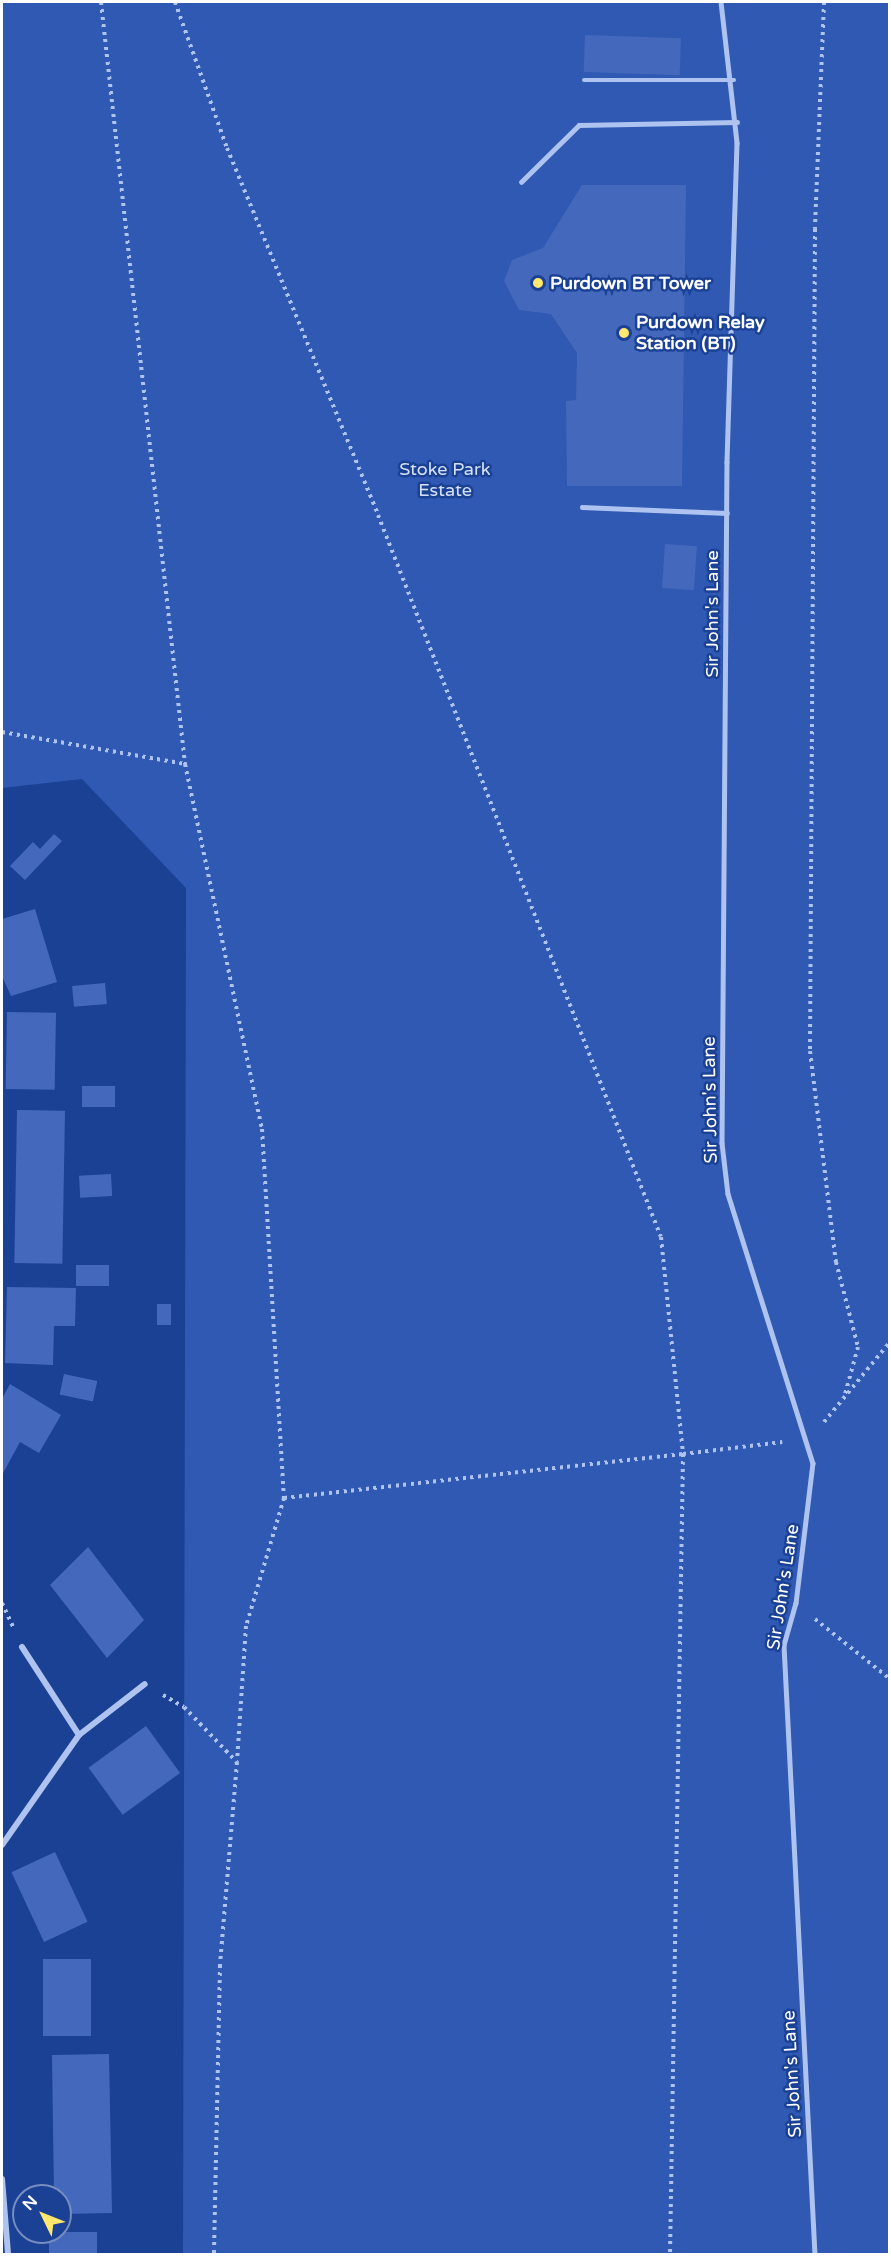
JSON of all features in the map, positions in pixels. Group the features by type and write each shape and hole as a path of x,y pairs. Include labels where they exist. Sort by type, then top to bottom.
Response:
{"street":[{"path":"22,1647 79,1735"},
{"path":"2,1845 79,1735 145,1684"},
{"path":"2,2179 8,2254"}],"lane":[{"name":"Sir John's Lane","path":"722,2 734,80 737,122 727,513 722,1143 728,1194 808,1439 814,1481 796,1603 784,1645 815,2254"},
{"path":"584,80 734,80"},
{"path":"521,182 579,125 737,122"},
{"path":"582,507 727,513"}],"path":[{"path":"101,2 184,764 262,1129 284,1498 246,1626 237,1762 219,1965 214,2254"},
{"path":"175,2 227,148 378,515 661,1237 683,1454 670,2254"},
{"path":"824,2 815,229 810,1052 836,1262 858,1347 843,1402"},
{"path":"2,732 184,764"},
{"path":"284,1498 808,1439 843,1402 890,1342"},
{"path":"796,1603 890,1679"},
{"path":"184,1707 237,1762"}],"green space":[{"name":"Stoke Park Estate","path":"2,2 889,2 889,2254 183,2254 186,888 82,779 2,788"}],"building":[{"path":"585,35 681,38 680,75 584,72"},
{"name":"Purdown Relay Station (BT)","path":"582,185 686,185 682,486 567,486 566,401 576,400 577,353 551,314 519,310 504,281 512,260 543,248"},
{"path":"665,544 697,546 694,590 662,588"},
{"path":"54,834 62,841 25,880 10,866 33,842 40,849"},
{"path":"35,909 57,982 11,996 2,976 2,919"},
{"path":"105,983 107,1004 74,1007 72,986"},
{"path":"7,1012 56,1013 55,1090 6,1089"},
{"path":"82,1086 115,1086 115,1107 82,1107"},
{"path":"17,1110 65,1111 62,1264 14,1263"},
{"path":"111,1174 112,1196 80,1198 79,1176"},
{"path":"76,1265 109,1265 109,1286 76,1286"},
{"path":"7,1287 76,1288 75,1326 54,1326 53,1365 5,1363"},
{"path":"157,1304 171,1304 171,1325 157,1325"},
{"path":"64,1374 97,1381 93,1402 60,1395"},
{"path":"10,1384 61,1415 39,1453 20,1442 2,1475 2,1399"},
{"path":"88,1547 144,1620 107,1658 50,1585"},
{"path":"146,1726 180,1773 123,1815 89,1768"},
{"path":"55,1852 88,1922 44,1942 11,1872"},
{"path":"43,1959 91,1959 91,2036 43,2036"},
{"path":"109,2054 112,2213 72,2214 72,2184 54,2184 52,2055"},
{"path":"72,2232 97,2232 97,2254 49,2254 49,2244 72,2244"}],"place":[{"name":"Purdown BT Tower","path":"538,283"},
{"name":"Purdown Relay Station (BT)","path":"624,333"}]}
